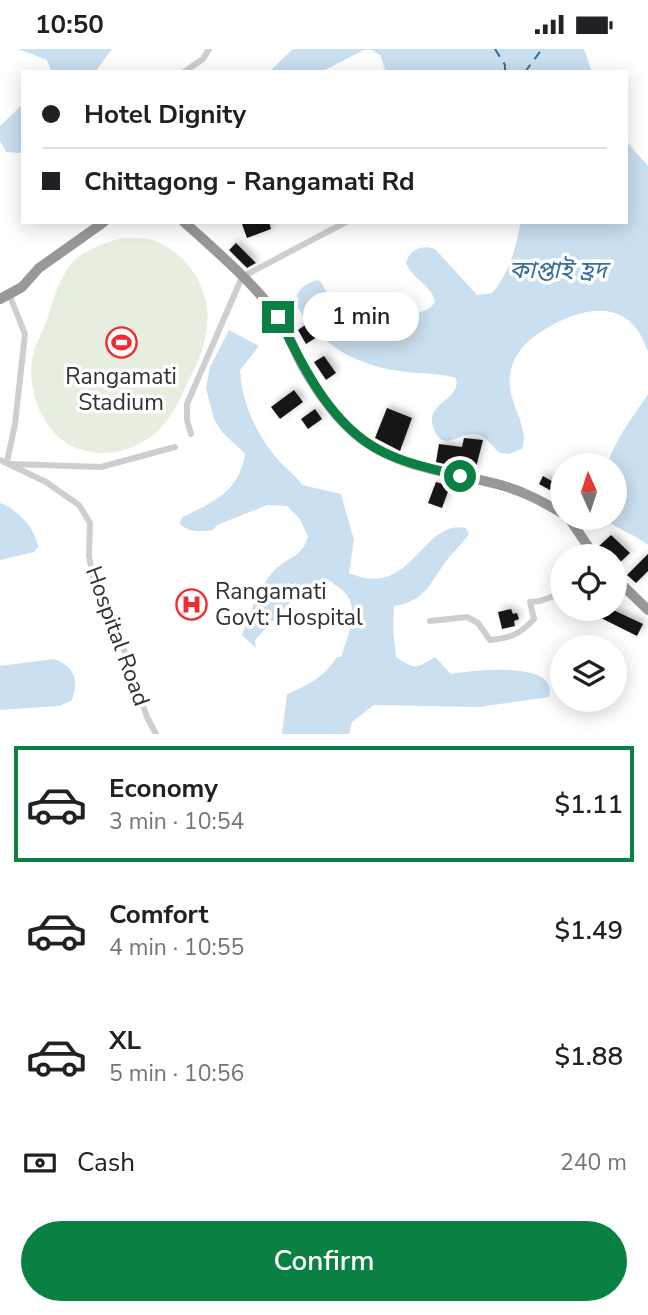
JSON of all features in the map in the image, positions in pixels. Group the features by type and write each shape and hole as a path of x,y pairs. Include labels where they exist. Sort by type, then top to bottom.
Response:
{"highway":[{"path":"5,296 22,287 39,268 101,224"},
{"path":"186,224 242,277 278,317 306,372 341,420 361,439 406,462 504,485 534,496 550,506"},
{"path":"627,590 648,610"}],"street":[{"path":"187,70 203,59 209,49"},
{"path":"191,434 187,420 187,404 242,277 342,224"},
{"path":"5,296 25,334 15,424 6,462 101,467 175,447"},
{"name":"Hospital Road","path":"6,462 46,482 79,505 90,523 89,556 95,586 112,615 147,717 156,734"},
{"path":"430,621 467,617 478,623 490,640 502,639 521,632 534,619 530,602 550,597"}],"green space":[{"name":"Rangamati Stadium","path":"120,238 152,240 165,246 187,263 206,300 207,328 195,366 175,408 162,427 133,447 113,452 92,452 62,440 45,421 32,385 32,360 57,290 68,268 78,257 95,247"}],"water":[{"path":"18,49 112,49 96,70 51,70 47,60"},
{"path":"293,49 584,49 591,70 385,70 380,55 372,50 364,50 325,70 271,70"},
{"path":"21,106 21,152 6,152 0,141 0,126"},
{"name":"কাপ্তাই হ্রদ","path":"628,143 648,166 648,352 633,325 612,312 586,312 572,316 537,335 524,345 512,366 510,390 524,440 522,449 509,454 500,453 479,435 466,435 447,441 437,435 433,427 434,412 454,391 456,378 382,368 356,359 322,338 305,319 296,301 300,290 318,280 327,293 340,303 368,312 401,315 415,313 427,309 435,302 426,286 406,263 417,249 435,249 477,295 492,293 508,268 521,224 628,224"},
{"path":"229,330 259,346 240,370 248,409 266,444 302,485 341,494 354,540 349,573 370,579 388,576 402,568 438,535 451,528 466,528 469,533 419,597 394,606 396,657 416,666 435,657 451,674 493,670 528,672 541,677 549,685 549,697 479,707 374,705 352,722 349,734 282,734 287,694 315,680 337,657 341,657 351,623 352,606 344,592 331,581 305,587 255,640 256,648 242,635 256,598 266,581 278,567 300,552 306,543 308,536 299,518 287,506 267,505 217,525 213,530 196,531 180,524 181,518 222,495 237,478 242,467 245,454 222,432 214,419 206,388 210,367"},
{"path":"648,394 648,545 622,530 627,530 627,453 611,453"},
{"path":"0,503 13,510 30,527 38,547 34,552 0,560"},
{"path":"54,659 67,666 74,676 75,688 71,701 59,706 0,710 0,666"}],"building":[{"path":"242,224 270,224 271,229 247,238"},
{"path":"236,243 256,263 247,268 229,250"},
{"path":"308,323 317,337 306,344 298,330"},
{"path":"324,356 336,373 326,380 314,362"},
{"path":"294,390 303,402 280,419 271,407"},
{"path":"387,408 412,418 400,451 375,438"},
{"path":"315,409 322,419 308,429 301,419"},
{"path":"464,438 483,440 475,471 436,462 439,444 462,447"},
{"path":"543,476 550,480 550,490 539,484"},
{"path":"436,482 450,486 442,508 428,503"},
{"path":"611,535 620,544 601,544"},
{"path":"648,554 648,571 636,583 627,575"},
{"path":"511,609 513,614 517,613 519,619 514,621 515,626 502,629 498,612"},
{"path":"627,616 643,624 637,636 607,621 627,621"}],"ferry route":[{"path":"495,49 505,65 505,70"},
{"path":"526,70 542,49"}],"place":[{"name":"Rangamati Stadium","path":"121,342"},
{"name":"Rangamati Govt: Hospital","path":"192,604"}],"route":[{"path":"278,317 306,372 341,420 361,439 406,462 460,476"}]}
